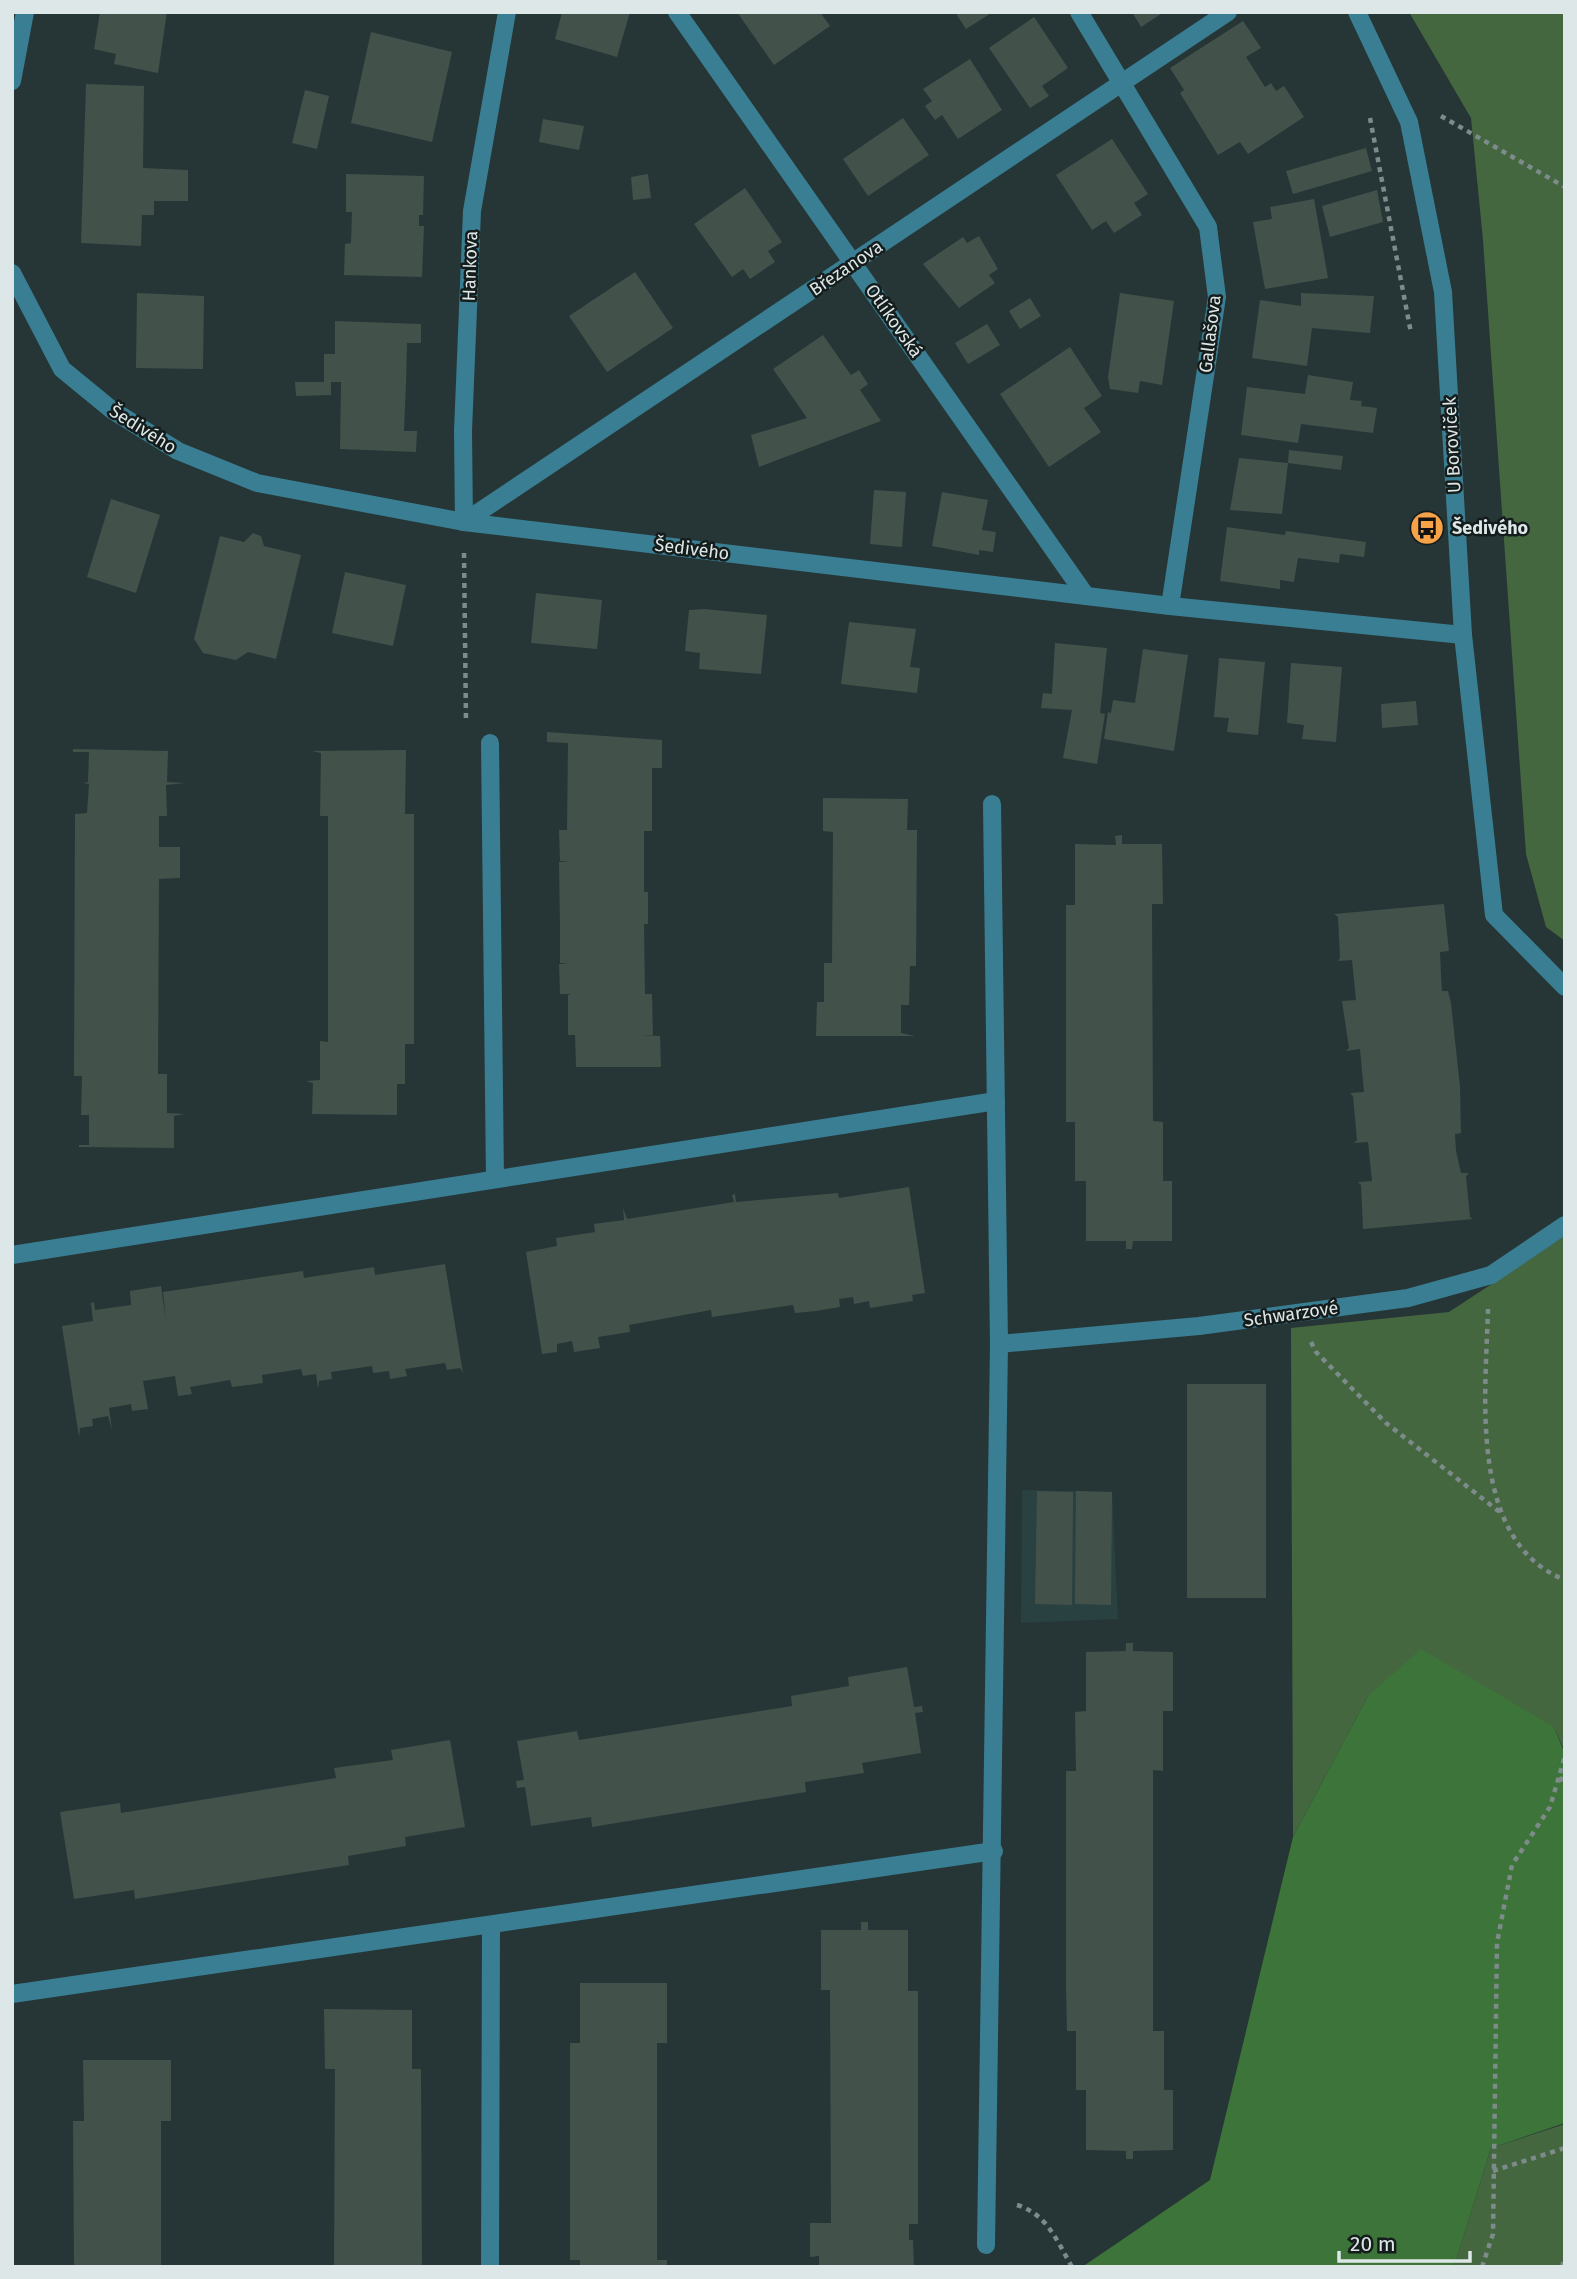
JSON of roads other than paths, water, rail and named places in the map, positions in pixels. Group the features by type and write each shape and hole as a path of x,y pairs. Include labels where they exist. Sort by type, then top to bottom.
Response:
{"street":[{"path":"12,81 25,12"},
{"name":"Hankova","path":"464,522 463,431 472,211 507,12"},
{"name":"Otlíkovská","path":"677,12 1086,596"},
{"name":"Gallašova","path":"1079,12 1208,227 1217,297 1170,606"},
{"name":"Březanova","path":"464,522 1228,12"},
{"name":"U Boroviček","path":"1357,12 1409,122 1443,292 1464,635 1494,915 1565,987"},
{"name":"Šedivého","path":"12,274 62,369 112,410 178,451 257,483 464,522 1170,606 1464,635"},
{"path":"490,743 495,1180"},
{"path":"986,2245 994,1851 999,1344 992,804"},
{"path":"12,1255 996,1101"},
{"name":"Schwarzové","path":"999,1344 1199,1326 1408,1297 1491,1275 1565,1225"},
{"path":"12,1994 994,1851"},
{"path":"490,2267 491,1926"}],"place":[{"name":"Šedivého","path":"1427,528"}]}
